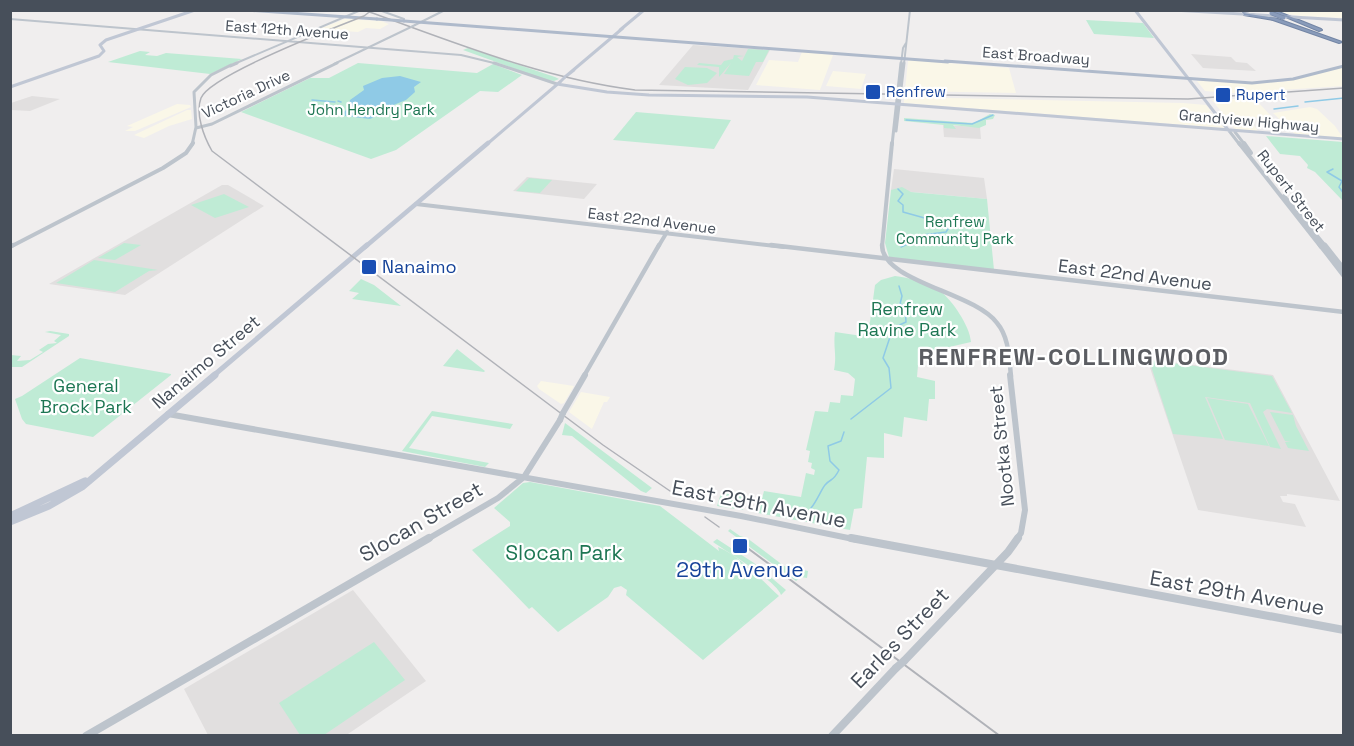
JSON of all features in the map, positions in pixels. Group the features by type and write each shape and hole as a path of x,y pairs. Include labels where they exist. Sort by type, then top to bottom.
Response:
{"highway":[{"path":"1219,10 1233,10"},
{"path":"1259,10 1343,42"},
{"path":"1244,14 1271,14 1298,18 1343,42"},
{"path":"1271,14 1298,18"},
{"path":"1271,14 1287,17 1343,42"}],"main road":[{"path":"10,87 97,58 104,51 98,47 105,39 193,10"},
{"name":"East Broadway","path":"245,10 1191,79 1272,82 1293,79 1342,65"},
{"name":"Nanaimo Street","path":"10,522 67,496 88,480 376,239 644,10"},
{"name":"Rupert Street","path":"1137,10 1232,131"},
{"path":"1173,10 1271,14"},
{"path":"1191,10 1271,14 1287,17"},
{"path":"1298,18 1344,19"},
{"name":"East Broadway","path":"380,20 404,21"},
{"path":"558,83 615,92 766,96"},
{"path":"749,93 766,96"},
{"name":"Grandview Highway","path":"724,96 792,97 1344,140"},
{"name":"Grandview Highway","path":"766,96 800,96 899,105"},
{"name":"Nanaimo Street","path":"10,516 88,480"}],"street":[{"path":"379,10 404,19 404,21"},
{"name":"Victoria Drive","path":"10,247 172,163 193,145 197,136 196,128 213,124 445,10"},
{"path":"887,259 882,250 882,236 910,10"},
{"path":"196,128 194,92 217,71 359,11"},
{"name":"East 12th Avenue","path":"10,19 454,54"},
{"path":"454,54 482,58 525,75 558,83"},
{"name":"Rupert Street","path":"1232,131 1344,269"},
{"name":"Rupert Street","path":"1232,131 1344,276"},
{"name":"East 22nd Avenue","path":"415,205 1344,312"},
{"name":"Slocan Street","path":"86,735 489,503 524,477 560,420 667,234"},
{"name":"Nootka Street","path":"887,259 905,274 966,299 993,317 1003,331 1007,343 1025,510 1024,523 1017,540 995,566"},
{"name":"East 29th Avenue","path":"168,414 524,477 1344,630"},
{"name":"Earles Street","path":"832,735 995,566"}],"shaded area":[{"path":"1271,11 1343,11 1343,18 1301,16"},
{"path":"345,19 381,21 389,24 380,29 366,28 358,32 329,30 321,33 311,32"},
{"path":"693,45 770,50 748,90 659,85"},
{"path":"802,52 833,55 820,90 756,85 769,60 798,62"},
{"path":"1191,54 1231,57 1236,62 1247,63 1256,71 1203,68"},
{"path":"908,61 1009,68 1016,93 907,91 905,90"},
{"path":"1343,67 1343,86 1233,93 1205,91 1197,81 1282,82"},
{"path":"833,71 866,74 861,89 826,86"},
{"path":"32,96 60,99 30,111 11,110 11,103"},
{"path":"904,97 1206,105 1211,111 1208,112 1213,114 1224,128 904,103"},
{"path":"1254,98 1274,119 1247,117 1259,132 1235,129 1212,100"},
{"path":"177,104 191,107 135,131 125,131 133,127 127,126"},
{"path":"1310,107 1317,109 1335,126 1343,138 1295,134 1273,113"},
{"path":"191,110 192,119 169,126 144,138 134,135"},
{"path":"943,125 980,127 981,139 944,137"},
{"path":"894,169 984,178 987,199 891,190"},
{"path":"527,177 597,184 584,199 513,191"},
{"path":"222,185 228,185 264,206 125,295 49,284"},
{"path":"1147,359 1273,375 1340,501 1287,494 1287,496 1280,496 1283,502 1295,504 1306,527 1198,510"},
{"path":"541,381 574,386 564,403 561,404 539,389 537,386"},
{"path":"581,392 610,397 607,402 604,402 592,429 569,412"},
{"path":"353,590 426,681 345,736 208,735 184,689"}],"green space":[{"path":"1086,20 1143,23 1154,38 1094,34"},
{"path":"468,48 559,79 554,81 543,79 463,50"},
{"path":"748,49 769,50 763,62 756,62 749,76 724,74 731,63 719,77 719,67 697,65 699,63 721,65 724,61 733,59 734,55 744,56 737,57 742,61"},
{"path":"140,51 150,52 145,55 157,56 166,53 242,59 210,74 108,62"},
{"name":"John Hendry Park","path":"358,63 477,73 493,64 522,75 498,92 480,91 396,150 371,159 241,112 310,78 329,78"},
{"path":"685,67 707,68 717,73 707,83 688,85 675,79"},
{"path":"636,112 731,120 714,149 613,140"},
{"path":"990,114 995,115 993,119 986,120 986,125 979,128 953,125 956,129 944,128 944,125 904,121 904,118 974,123"},
{"path":"1266,136 1343,142 1343,201 1315,172 1307,168 1308,165 1300,156 1280,154"},
{"path":"529,178 552,180 540,193 516,191"},
{"name":"Renfrew Community Park","path":"902,187 911,192 987,199 994,270 889,257 885,243 891,190"},
{"path":"224,194 249,207 215,218 191,205"},
{"path":"124,243 141,245 115,260 98,258"},
{"path":"94,260 158,270 149,271 115,292 56,283"},
{"name":"Renfrew Ravine Park","path":"895,276 918,281 940,291 960,314 970,336 971,342 919,354 917,377 935,381 935,399 929,399 927,421 904,417 902,437 884,433 884,458 867,457 862,508 854,509 850,530 758,513 764,491 801,497 806,473 814,475 815,470 811,468 812,463 808,462 810,451 806,450 815,411 828,412 830,402 840,403 841,395 853,396 855,379 848,373 834,370 835,332 862,336 870,322 875,285 881,280"},
{"path":"361,279 374,285 401,306 352,299 359,293 349,291"},
{"path":"45,332 69,334 69,336 22,367 11,367 11,355 21,356 17,361 30,360 43,352 39,350 48,344 57,343 54,341 61,335"},
{"path":"457,349 485,371 443,366"},
{"name":"General Brock Park","path":"80,358 171,375 93,437 26,424 15,399"},
{"path":"1149,360 1272,376 1292,413 1267,409 1263,412 1281,449 1270,447 1250,403 1205,397 1223,439 1173,434"},
{"path":"1207,398 1248,404 1269,446 1225,440"},
{"path":"432,411 513,424 510,429 432,416 409,448 489,463 485,467 402,451"},
{"path":"1270,412 1293,415 1309,451 1288,448 1285,442 1291,442 1285,441"},
{"path":"565,423 652,488 646,493 641,491 572,436 562,435"},
{"name":"Slocan Park","path":"530,482 660,506 719,551 718,547 735,557 779,596 703,660 626,595 627,590 621,586 614,588 608,597 558,632 532,607 529,609 472,550 510,526 510,522 494,508 523,483"},
{"path":"722,490 747,495 743,510 717,506"},
{"path":"730,529 747,538 784,566 808,571 807,578 801,577 796,581 728,531"},
{"path":"717,539 754,563 786,590 781,595 771,582 713,542"},
{"path":"374,642 405,680 324,735 300,735 279,703"}],"water":[{"path":"400,76 421,82 414,87 415,92 406,100 386,108 383,113 370,119 345,116 344,112 350,100 364,90 363,86 382,78"}],"waterway":[{"path":"1305,102 1344,98"},
{"path":"312,100 335,102"},
{"path":"1274,109 1298,106"},
{"path":"906,120 972,124 993,115"},
{"path":"1333,169 1327,172 1342,181 1339,187 1344,194"},
{"path":"898,189 903,194 898,201 903,205 903,212 939,222 948,229 946,232 915,236 912,242 901,247"},
{"path":"851,419 891,388 889,368 883,358 893,328 906,322 905,306 900,304 902,296 899,286"},
{"path":"811,508 825,485 834,478 839,470 830,461 828,446 841,441 844,432"}],"railway":[{"path":"364,10 369,12"},
{"path":"369,12 531,68 635,90 1188,99 1344,88"},
{"path":"369,12 249,65 209,88 201,98 199,111 203,132 212,151 603,445 670,491"},
{"path":"705,517 719,527"},
{"path":"736,540 734,538 1000,736"}],"place":[{"name":"Renfrew","path":"873,92"},
{"name":"Rupert","path":"1223,95"},
{"name":"Nanaimo","path":"369,267"},
{"name":"29th Avenue","path":"740,546"}],"district":[{"name":"RENFREW-COLLINGWOOD","path":"1074,357"}]}
